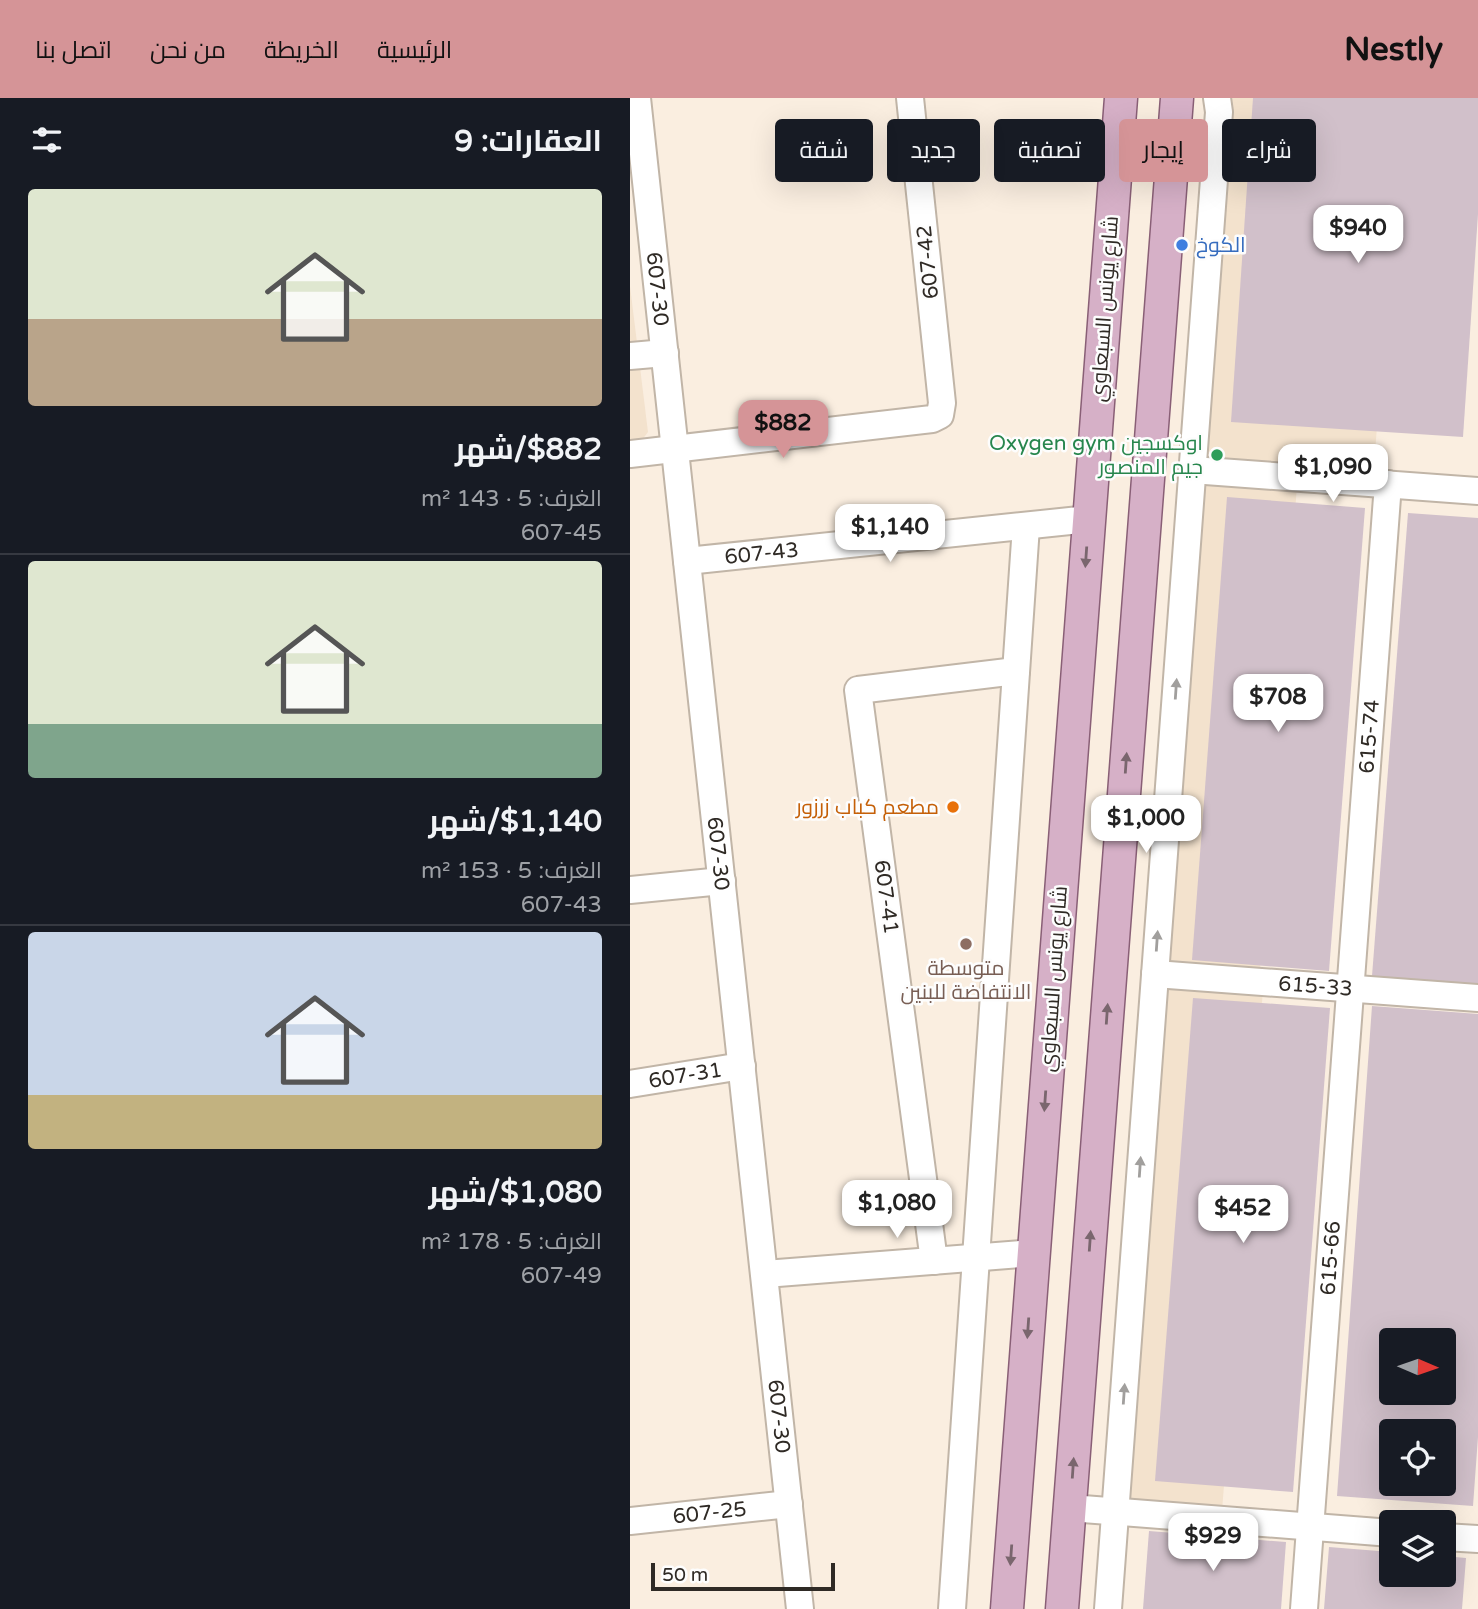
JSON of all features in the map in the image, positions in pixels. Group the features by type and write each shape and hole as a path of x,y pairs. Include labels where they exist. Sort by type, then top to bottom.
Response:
{"main road":[{"name":"شارع يونس السبعاوي","path":"1007,1609 1121,98"},
{"path":"1062,1609 1177,98"}],"street":[{"name":"607-30","path":"637,98 642,253 665,353 800,1609"},
{"name":"607-42","path":"675,449 932,419 940,415 943,410 911,98"},
{"path":"1108,1609 1219,103"},
{"path":"630,356 665,353"},
{"path":"630,454 675,449"},
{"path":"1192,470 1478,491"},
{"name":"615-74","path":"1350,989 1388,484"},
{"name":"607-43","path":"687,561 1089,519"},
{"path":"952,1609 1026,526"},
{"name":"607-41","path":"934,1261 858,690 1016,671"},
{"path":"630,890 722,881"},
{"name":"615-33","path":"1155,974 1478,998"},
{"name":"615-66","path":"1304,1609 1350,989"},
{"name":"607-31","path":"630,1084 742,1066"},
{"path":"765,1274 1034,1253"},
{"name":"607-25","path":"630,1521 789,1504"},
{"path":"1070,1508 1379,1532"},
{"path":"1456,1537 1478,1539"}],"shaded area":[{"path":"1230,98 1399,98 1374,470 1206,459 1224,182 1316,182 1316,119 1229,119"},
{"path":"630,286 648,432 642,440 630,441"},
{"path":"1213,479 1297,486 1260,970 1168,963 1201,484"},
{"path":"1166,984 1263,990 1222,1511 1127,1501"}],"building":[{"path":"1253,98 1478,98 1478,214 1463,437 1231,422 1247,182 1316,182 1316,119 1252,119"},
{"path":"1227,497 1365,508 1329,971 1192,960"},
{"path":"1408,513 1478,518 1478,984 1372,976"},
{"path":"1193,998 1330,1008 1293,1492 1155,1481"},
{"path":"1372,1006 1478,1014 1478,1437 1473,1506 1337,1496"},
{"path":"1149,1531 1286,1542 1281,1609 1143,1609"},
{"path":"1329,1547 1379,1551 1379,1587 1456,1587 1456,1557 1466,1558 1462,1609 1324,1609"}],"place":[{"name":"الكوخ","path":"1182,245"},
{"name":"Oxygen gym اوكسجين جيم المنصور","path":"1217,455"},
{"name":"مطعم كباب زرزور","path":"953,807"},
{"name":"متوسطة الانتفاضة للبنين","path":"966,944"}]}
